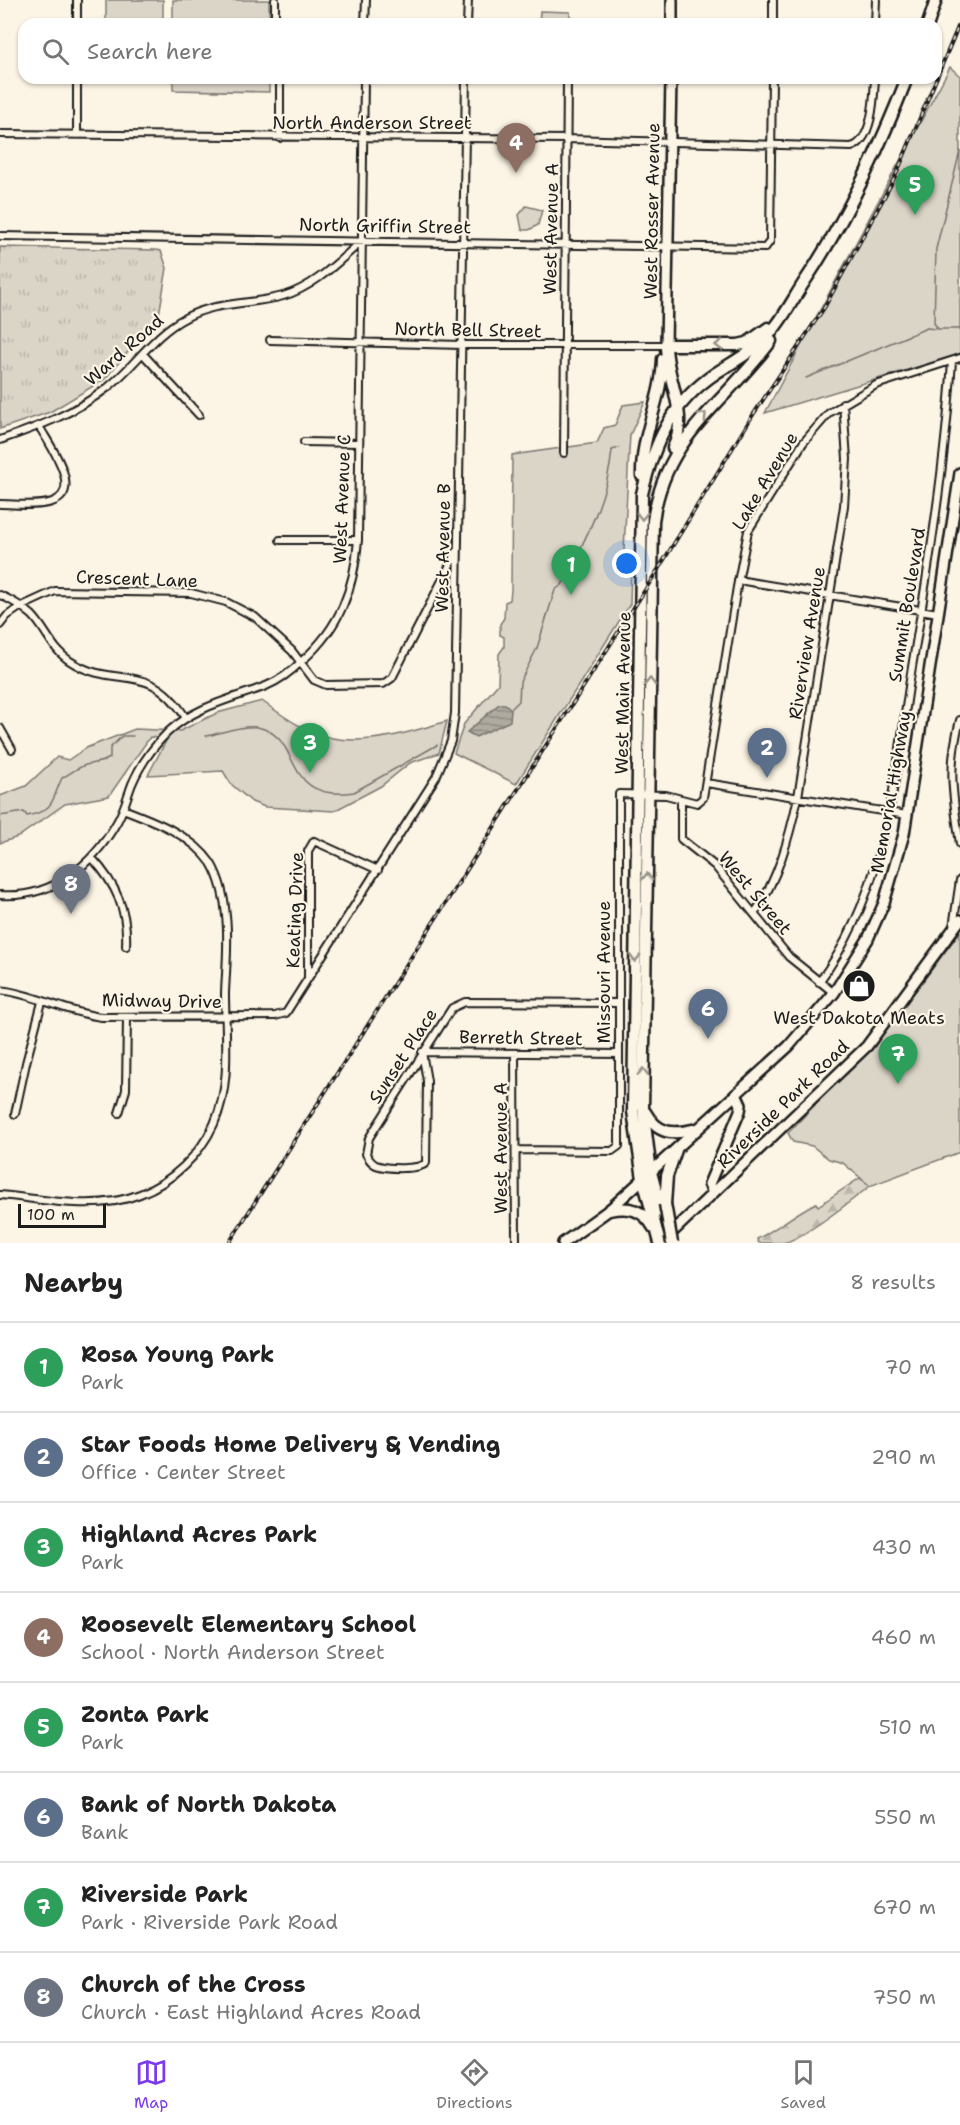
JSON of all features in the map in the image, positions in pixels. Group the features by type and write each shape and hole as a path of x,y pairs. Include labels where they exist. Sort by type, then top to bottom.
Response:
{"main road":[{"path":"930,18 936,0"},
{"name":"West Main Avenue","path":"647,1175 633,1111 655,510 667,471 683,441 698,422 749,371 802,299 813,273 868,169 904,84"},
{"name":"West Main Avenue","path":"647,1175 643,1108 642,494 655,446 679,408 708,379 761,343 776,327 813,273"},
{"path":"666,348 747,343 766,330 798,292"},
{"path":"655,510 657,483 678,436 679,408 670,380 666,348"},
{"path":"642,494 644,442 666,348"},
{"path":"643,1108 650,1121 661,1131 676,1134 697,1129"},
{"path":"671,1243 656,1212 676,1149"},
{"path":"647,1175 660,1241"},
{"path":"609,1210 630,1207 656,1212"}],"street":[{"path":"77,0 77,18"},
{"path":"275,0 275,18"},
{"path":"365,18 366,0"},
{"path":"467,18 468,0"},
{"path":"672,0 672,18"},
{"path":"773,0 773,18"},
{"path":"875,18 876,0"},
{"path":"77,84 77,135"},
{"path":"280,84 280,138"},
{"name":"West Avenue C","path":"0,895 19,895 46,888 74,874 92,858 123,809 132,783 148,754 186,718 212,705 269,684 291,672 321,645 348,598 355,573 358,540 364,84"},
{"name":"West Avenue B","path":"308,979 436,777 453,732 459,548 466,84"},
{"name":"West Avenue A","path":"564,453 567,84"},
{"name":"West Rosser Avenue","path":"666,348 671,84"},
{"path":"771,146 772,84"},
{"name":"North Anderson Street","path":"0,134 363,139 568,139 851,147 860,143 873,116 874,84"},
{"name":"North Griffin Street","path":"0,236 769,246 771,146"},
{"name":"Ward Road","path":"0,440 39,426 99,394 170,328 198,312 215,306 276,297 303,287 362,241"},
{"name":"North Bell Street","path":"270,340 666,348"},
{"path":"143,354 199,415"},
{"name":"Lake Avenue","path":"706,783 738,580 748,531 803,442 829,412 876,385 960,358"},
{"name":"Summit Boulevard","path":"819,982 845,942 868,890 879,856 944,460 952,361"},
{"name":"Riverview Avenue","path":"754,914 778,869 790,834 798,797 844,506 847,459 843,403"},
{"path":"0,504 53,502 62,495 66,485 65,473 39,426"},
{"path":"304,442 359,443"},
{"name":"Memorial Highway","path":"564,1243 609,1210 789,1046 834,993 860,954 884,903 898,859 907,815 960,473"},
{"path":"280,540 358,540"},
{"name":"Crescent Lane","path":"0,625 20,607 55,591 190,593 226,602 255,617 276,635 314,680 326,684 382,684 392,678 459,548"},
{"path":"738,580 938,613"},
{"path":"0,595 31,614 52,645 68,660 103,675 137,678 151,683 164,691 186,718"},
{"path":"960,720 952,752 951,774 960,844"},
{"path":"0,729 12,749"},
{"path":"643,794 701,801 706,783 907,815"},
{"name":"Missouri Avenue","path":"516,1150 618,1149 619,794 643,794"},
{"name":"West Street","path":"681,800 681,839 715,866 784,952 834,993"},
{"path":"0,1195 93,1203 115,1202 140,1195 172,1176 202,1144 214,1124 222,1102 226,1073 226,915 219,882 210,863 191,844 165,825 123,809"},
{"name":"Keating Drive","path":"308,979 308,851 314,841 378,870"},
{"path":"92,858 121,900 127,924 126,946"},
{"path":"952,931 960,880"},
{"name":"Riverside Park Road","path":"660,1241 867,1047 960,920"},
{"name":"Midway Drive","path":"0,990 16,992 83,1014 127,1018 275,1017 285,1013 308,979"},
{"path":"15,1114 42,1002"},
{"name":"Sunset Place","path":"422,1052 427,1081 427,1160 422,1166 384,1166 370,1161 366,1150 367,1141 422,1052 452,1008 462,1003 619,1003"},
{"path":"119,1113 126,1090 127,1018"},
{"name":"Berreth Street","path":"422,1052 619,1054"},
{"name":"West Avenue A","path":"515,1053 516,1243"},
{"path":"713,1193 709,1184 740,1111 741,1105 736,1094"}],"green space":[{"path":"106,0 163,0 163,18 106,18"},
{"path":"173,0 269,0 269,18 173,18"},
{"path":"540,11 570,12 570,18 539,18"},
{"path":"950,67 960,76 960,354 765,413 942,84"},
{"path":"173,84 269,84 269,92 173,90"},
{"path":"526,206 542,210 538,225 529,230 522,230 519,215"},
{"path":"0,247 156,250 161,251 167,268 159,315 105,379 50,412 0,429"},
{"path":"645,402 630,435 624,551 631,565 630,604 516,784 454,753 464,724 498,684 499,654 504,647 504,637 500,635 500,624 504,618 505,602 510,600 511,590 512,455 597,443 604,428 615,425 623,405"},
{"path":"262,701 304,728 322,736 346,740 375,739 447,721 439,753 410,763 381,786 334,811 265,807 252,802 231,784 223,771 148,775 167,739 150,737 109,796 65,804 18,837 0,843 0,796 26,786 57,757 68,760 86,748 135,729 180,731 217,713"},
{"path":"960,932 960,1152 870,1186 843,1163 829,1159 812,1146 793,1142 788,1133 882,1035"},
{"path":"860,1178 870,1186 815,1227 783,1243 759,1243 757,1239 808,1207 816,1203 818,1206"}],"shaded area":[{"path":"499,704 505,704 511,709 510,721 476,737 467,732"}],"waterway":[{"path":"960,151 936,249 934,323 938,329 960,329"},
{"path":"806,378 927,328 936,329"},
{"path":"511,709 519,701 520,682 537,648 555,590 562,585 594,519 606,485 612,450 619,448"},
{"path":"206,736 251,727 272,733 282,742 303,779 314,788 330,793 354,792 437,745"},
{"path":"0,816 24,812 27,816 43,811 51,803 62,778 83,766 103,762 110,758 110,748 122,736 133,736"}],"railway":[{"path":"942,65 960,22"},
{"path":"229,1243 659,568 751,418 824,308 896,175 934,84"}],"place":[{"name":"Roosevelt Elementary School","path":"516,173"},
{"name":"Zonta Park","path":"915,215"},
{"name":"Rosa Young Park","path":"571,595"},
{"name":"Highland Acres Park","path":"310,773"},
{"name":"Star Foods Home Delivery & Vending","path":"767,778"},
{"name":"Church of the Cross","path":"71,914"},
{"name":"West Dakota Meats","path":"859,986"},
{"name":"Bank of North Dakota","path":"708,1039"},
{"name":"Riverside Park","path":"898,1084"}]}
